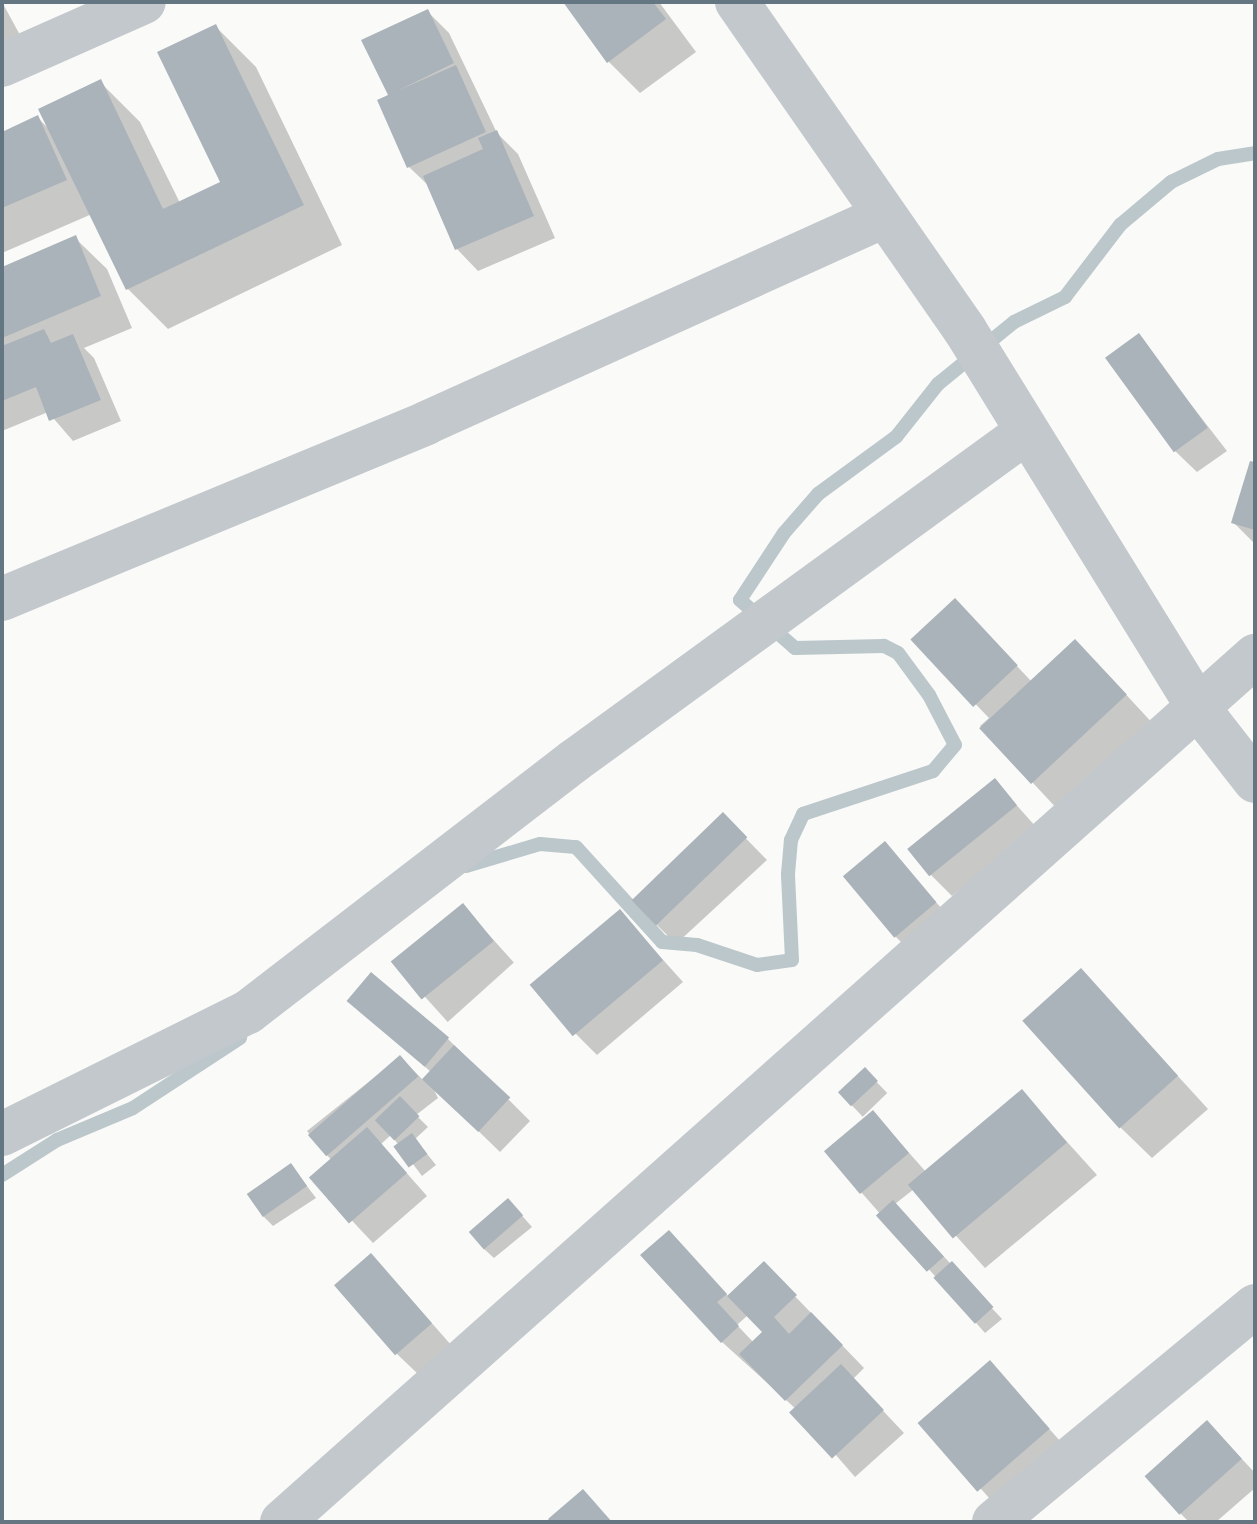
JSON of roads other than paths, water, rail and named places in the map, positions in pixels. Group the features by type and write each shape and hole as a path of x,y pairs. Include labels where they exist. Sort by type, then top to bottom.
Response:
{"street":[{"path":"2,65 144,2"},
{"path":"737,2 965,330 1025,433 1199,709 1255,781"},
{"path":"2,599 426,423 884,216"},
{"path":"2,1134 248,1012 574,761 1025,433"},
{"path":"282,1522 1255,656"},
{"path":"994,1522 1255,1306"}],"waterway":[{"path":"466,866 540,844 576,847 662,942 697,945 757,965 792,960 788,874 791,840 803,814 933,771 955,745 929,695 898,653 884,646 795,648 740,600 784,533 818,494 896,437 938,384 1014,322 1065,297 1120,225 1171,182 1218,159 1255,153"},
{"path":"2,1175 57,1140 133,1108 240,1038"}]}
